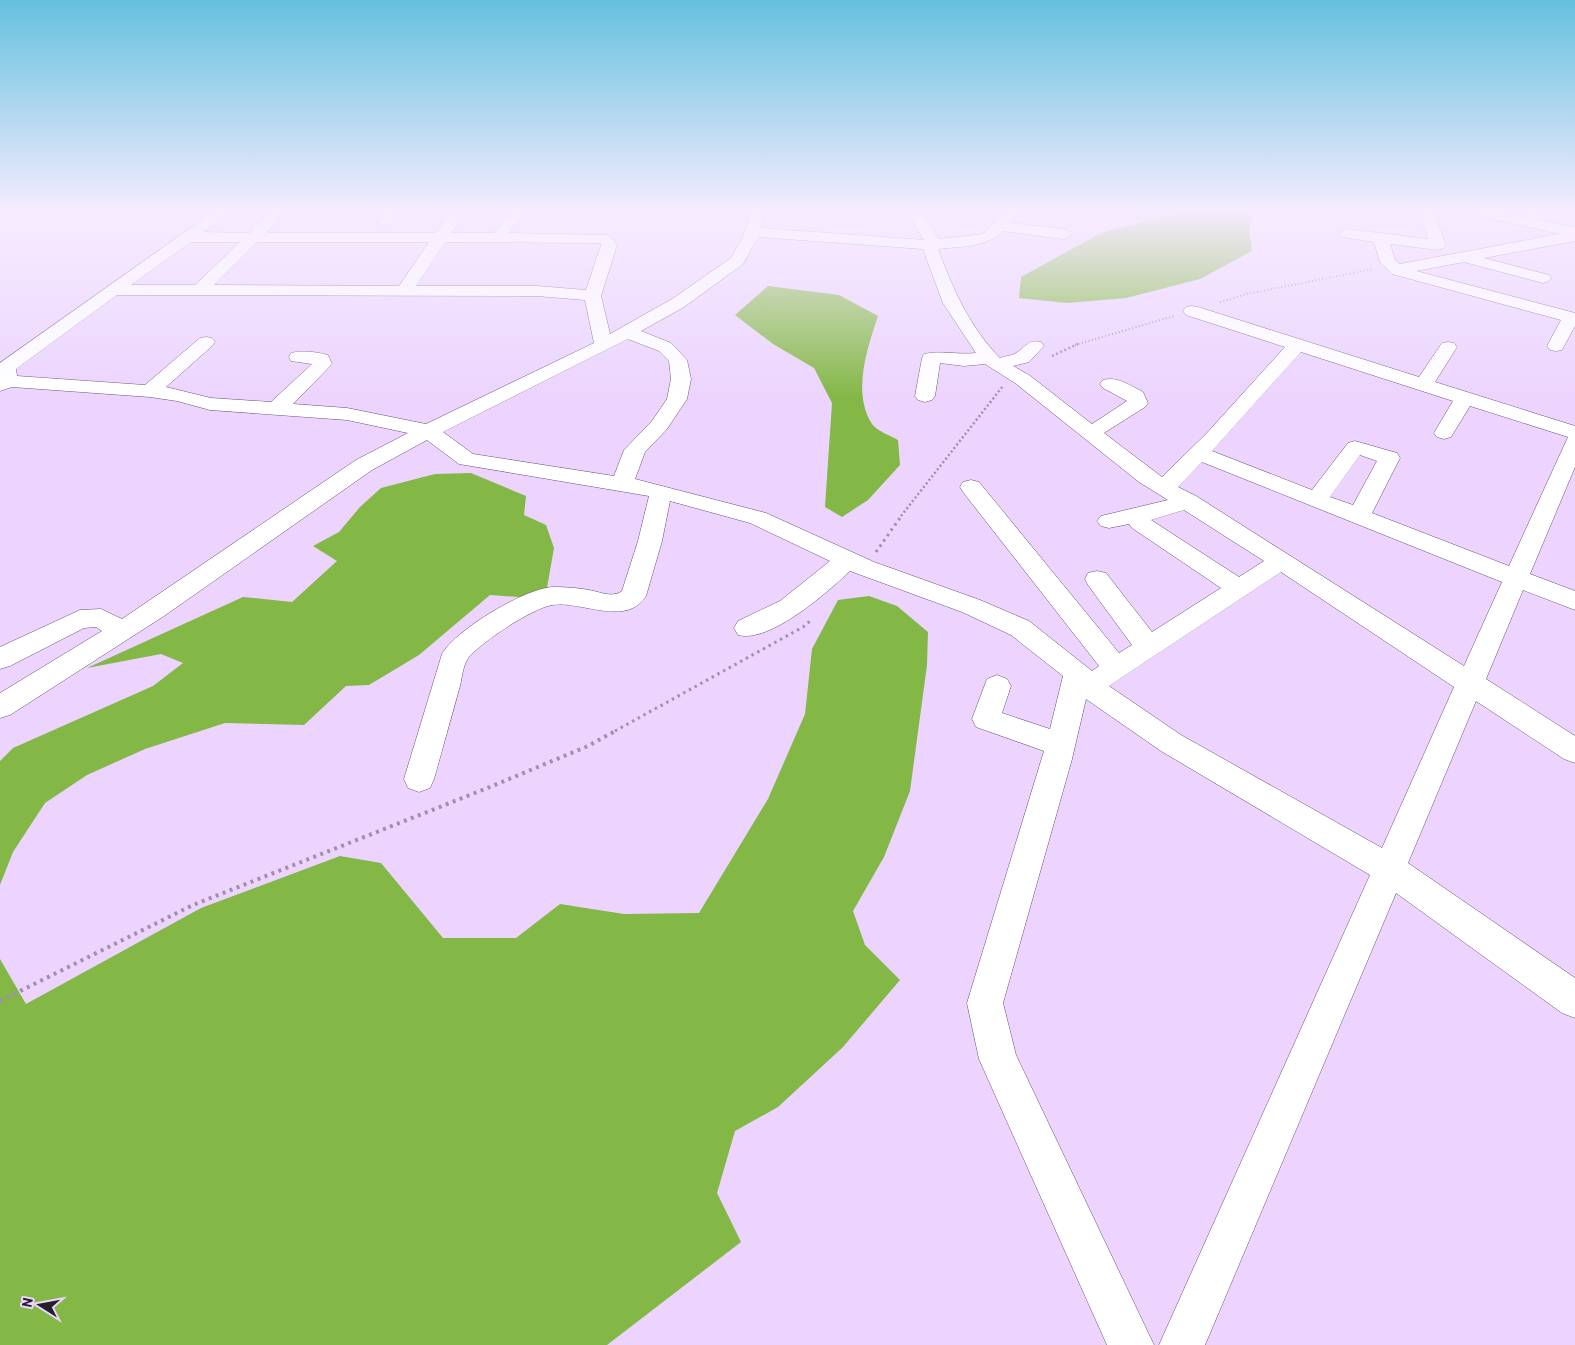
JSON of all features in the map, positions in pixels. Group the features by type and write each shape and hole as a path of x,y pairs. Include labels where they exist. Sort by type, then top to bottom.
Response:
{"street":[{"path":"137,273 6,368 4,383 150,391 179,395 210,404 347,414 428,431 467,459 622,484 661,492 758,518 856,564 970,606 1020,628 1084,680 1172,743 1388,868 1575,1000"},
{"path":"199,291 218,273"},
{"path":"404,291 416,273"},
{"path":"600,273 592,296 604,345"},
{"path":"0,707 122,631 364,465 428,431 604,345 678,303 720,273"},
{"path":"940,273 952,303 981,348 999,366 1022,379 1147,477 1188,501 1575,751"},
{"path":"1414,273 1573,318 1556,346"},
{"path":"1523,273 1543,278"},
{"path":"113,290 537,291 592,296"},
{"path":"1192,311 1575,433"},
{"path":"622,484 635,450 660,425 677,399 681,379 678,360 665,347 627,332"},
{"path":"150,391 206,342"},
{"path":"1165,487 1198,454 1296,345"},
{"path":"925,396 930,358 939,357 999,366 1022,358 1035,346"},
{"path":"1422,385 1448,347"},
{"path":"276,409 323,364 321,359 298,357"},
{"path":"1091,433 1138,403 1136,396 1110,384"},
{"path":"1444,433 1465,398"},
{"path":"1182,1345 1575,442"},
{"path":"1316,500 1356,447 1389,458 1359,516"},
{"path":"1198,454 1575,601"},
{"path":"972,488 1116,669"},
{"path":"419,779 455,654 477,635 522,606 552,596 586,598 617,604 633,596 650,541 661,492"},
{"path":"1109,521 1159,511 1188,501"},
{"path":"1140,522 1238,588"},
{"path":"1084,680 1116,669 1148,646 1281,561"},
{"path":"747,628 764,622 804,599 856,564"},
{"path":"1097,579 1148,646"},
{"path":"0,659 80,619 101,618 122,631"},
{"path":"0,640 35,642"},
{"path":"1084,680 1060,745 985,1003 998,1059 1131,1345"},
{"path":"997,686 986,720 1060,745"}],"path":[{"path":"856,564 911,502 999,366 1033,366 1064,349 1085,341 1247,294 1363,273"},
{"path":"0,1001 193,905 430,812 588,746 803,628"}],"green space":[{"path":"1029,273 1212,273 1200,279 1126,298 1067,303 1019,298 1021,277"},
{"path":"768,286 839,295 878,316 863,371 863,399 866,412 874,427 898,440 900,465 868,500 842,517 825,507 832,403 814,368 773,344 735,315"},
{"path":"471,473 526,496 524,515 546,525 554,548 546,593 519,597 490,595 419,655 369,685 346,686 304,725 225,723 145,749 87,775 45,803 13,852 0,885 0,761 13,748 153,686 183,663 161,654 87,668 243,597 292,602 337,561 313,546 339,532 360,507 381,488 435,474"},
{"path":"869,596 897,606 928,632 927,665 910,791 884,857 853,911 865,945 900,980 843,1047 778,1107 735,1131 717,1193 741,1242 607,1345 0,1345 0,959 26,1004 201,908 340,856 381,863 443,938 516,938 560,904 624,914 699,913 768,799 805,714 812,649 838,600"}]}
